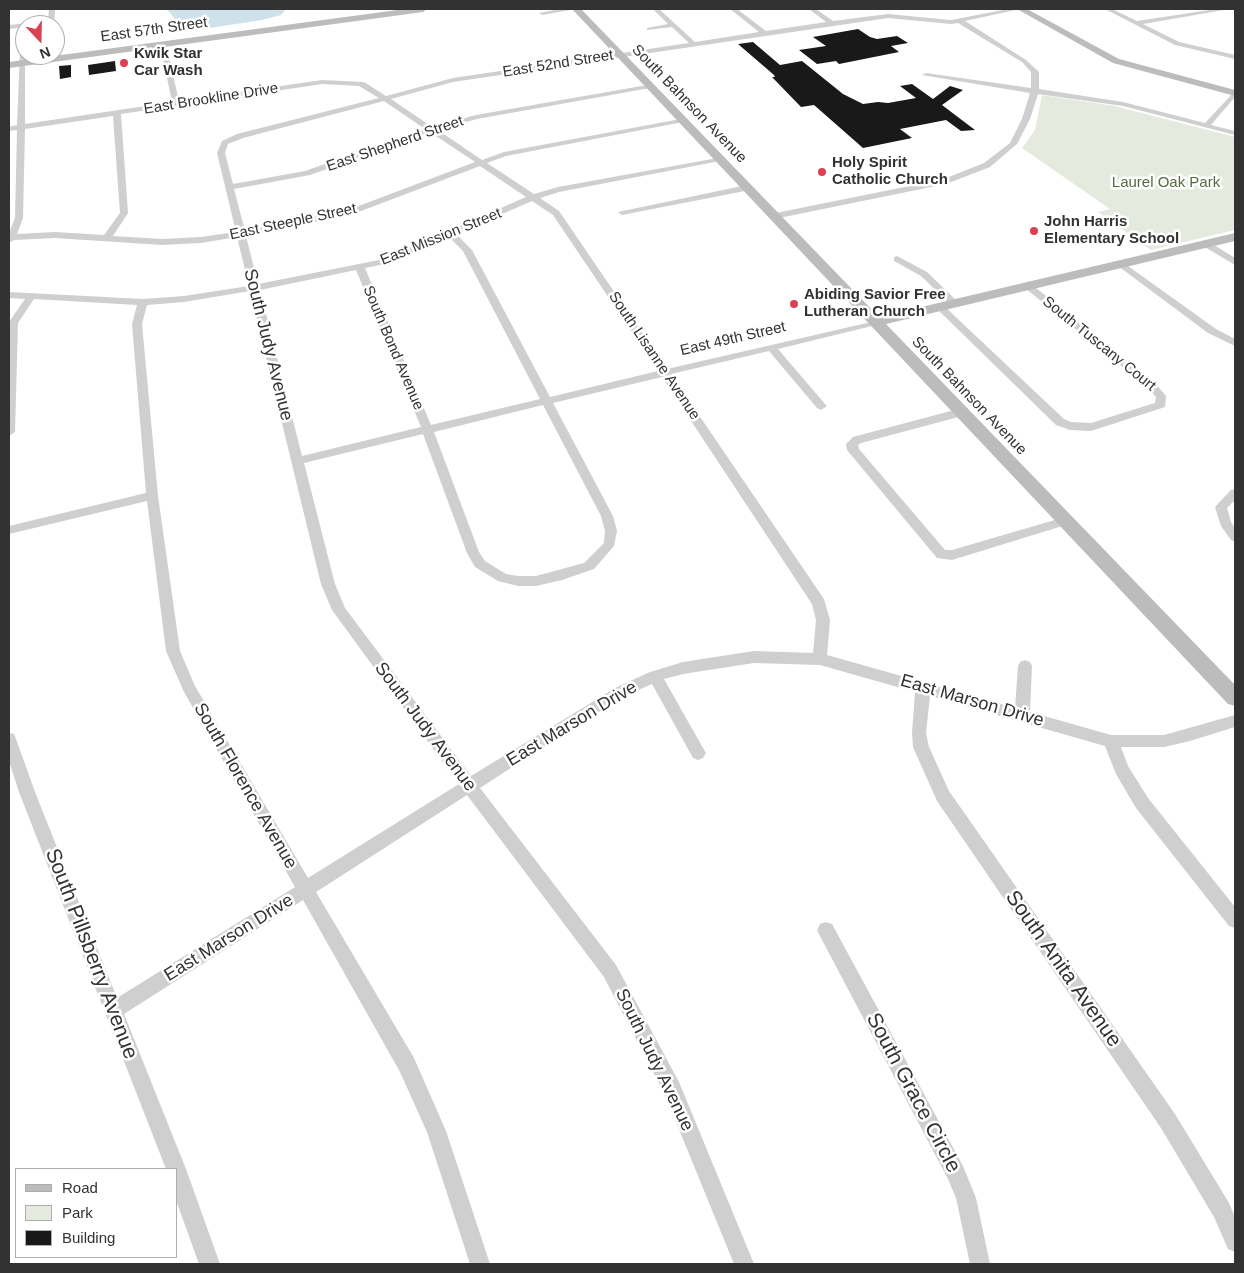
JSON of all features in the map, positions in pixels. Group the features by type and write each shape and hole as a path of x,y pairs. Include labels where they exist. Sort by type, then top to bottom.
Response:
{"main road":[{"name":"East 57th Street","path":"65,53 395,9"}],"street":[{"name":"East 57th Street","path":"65,56 423,9"},
{"path":"542,13 574,9"},
{"name":"South Bahnson Avenue","path":"574,9 650,86 1235,698"},
{"path":"656,9 694,44"},
{"path":"734,9 764,33"},
{"path":"812,9 832,23"},
{"name":"East 52nd Street","path":"225,143 240,136 348,110 446,82 832,23 886,12 938,21 960,21 1017,9"},
{"path":"1022,9 1116,61 1235,93 1206,126"},
{"path":"1108,9 1177,44 1235,57"},
{"path":"1136,24 1227,9"},
{"path":"774,216 921,187 966,174 1004,153 1019,136 1035,90 1036,74 1032,68 960,21"},
{"path":"650,29 674,25"},
{"path":"163,44 176,104"},
{"path":"10,238 19,218 24,65"},
{"path":"926,74 1123,104 1235,133"},
{"name":"East Brookline Drive","path":"9,130 338,81 361,84 406,112"},
{"name":"East Shepherd Street","path":"229,187 308,173 431,129 504,111 650,86"},
{"name":"South Lisanne Avenue","path":"406,112 556,213 819,603 823,620 820,659"},
{"path":"107,238 124,213 117,113"},
{"name":"East Steeple Street","path":"10,238 55,235 180,242 240,234 350,212 480,161 527,148 682,120"},
{"name":"South Judy Avenue","path":"225,143 221,153 253,288 328,584 339,610 610,971 672,1089 744,1264"},
{"name":"East Mission Street","path":"9,295 143,302 184,299 253,288 387,261 534,197 572,186 720,159"},
{"path":"622,212 747,188"},
{"path":"451,234 467,250 546,402"},
{"name":"East 49th Street","path":"296,461 1235,237"},
{"path":"1206,244 1235,262"},
{"path":"897,259 924,274 954,303"},
{"path":"1121,264 1212,331 1235,343"},
{"name":"South Bond Avenue","path":"360,267 427,430 472,553 480,564 503,578 518,581 536,581 562,575 589,566 598,559 610,543 611,531 601,502 546,402"},
{"name":"South Tuscany Court","path":"940,307 1060,422 1070,426 1091,426 1161,405 1161,396 1151,385 1028,286"},
{"path":"9,432 13,323 31,296"},
{"name":"South Florence Avenue","path":"143,302 137,324 152,496 173,651 189,688 407,1065 436,1131 480,1264"},
{"path":"771,347 821,406"},
{"path":"962,412 857,440 852,444 853,450 934,548 942,555 952,555 1066,521"},
{"path":"1235,493 1221,507 1225,523 1235,537"},
{"path":"9,530 152,496"},
{"name":"East Marson Drive","path":"113,1011 575,719 622,691 655,676 717,662 754,657 820,659 1111,741 1164,741 1235,721"},
{"path":"1022,716 1025,666"},
{"path":"655,676 698,753"},
{"name":"South Anita Avenue","path":"923,688 919,733 921,747 943,796 1168,1121 1222,1210 1235,1242"},
{"name":"South Pillsberry Avenue","path":"9,739 175,1168"},
{"path":"1111,741 1121,769 1142,803 1235,920"},
{"name":"South Grace Circle","path":"826,930 956,1173 966,1198 980,1264"},
{"name":"South Pillsberry Avenue","path":"178,1176 209,1264"}],"green space":[{"name":"Laurel Oak Park","path":"1042,95 1115,106 1235,137 1235,230 1151,250 1098,212 1110,209 1022,148 1035,130"}],"shaded area":[{"path":"167,9 285,10 281,15 262,20 197,30 180,26"}],"building":[{"path":"858,29 877,39 897,36 908,43 891,46 899,52 839,64 836,61 817,64 799,50 826,46 813,37"},
{"path":"753,42 780,65 802,61 843,94 863,104 888,103 916,98 900,86 912,84 933,99 950,86 963,90 942,105 975,130 961,131 946,120 900,129 912,138 863,148 814,105 801,107 772,77 775,77 774,75 738,44"},
{"path":"115,61 116,71 89,75 88,65"},
{"path":"71,65 71,77 60,79 59,66"}],"place":[{"name":"Kwik Star Car Wash","path":"124,63"},
{"name":"Holy Spirit Catholic Church","path":"822,172"},
{"name":"John Harris Elementary School","path":"1034,231"},
{"name":"Abiding Savior Free Lutheran Church","path":"794,304"}]}
